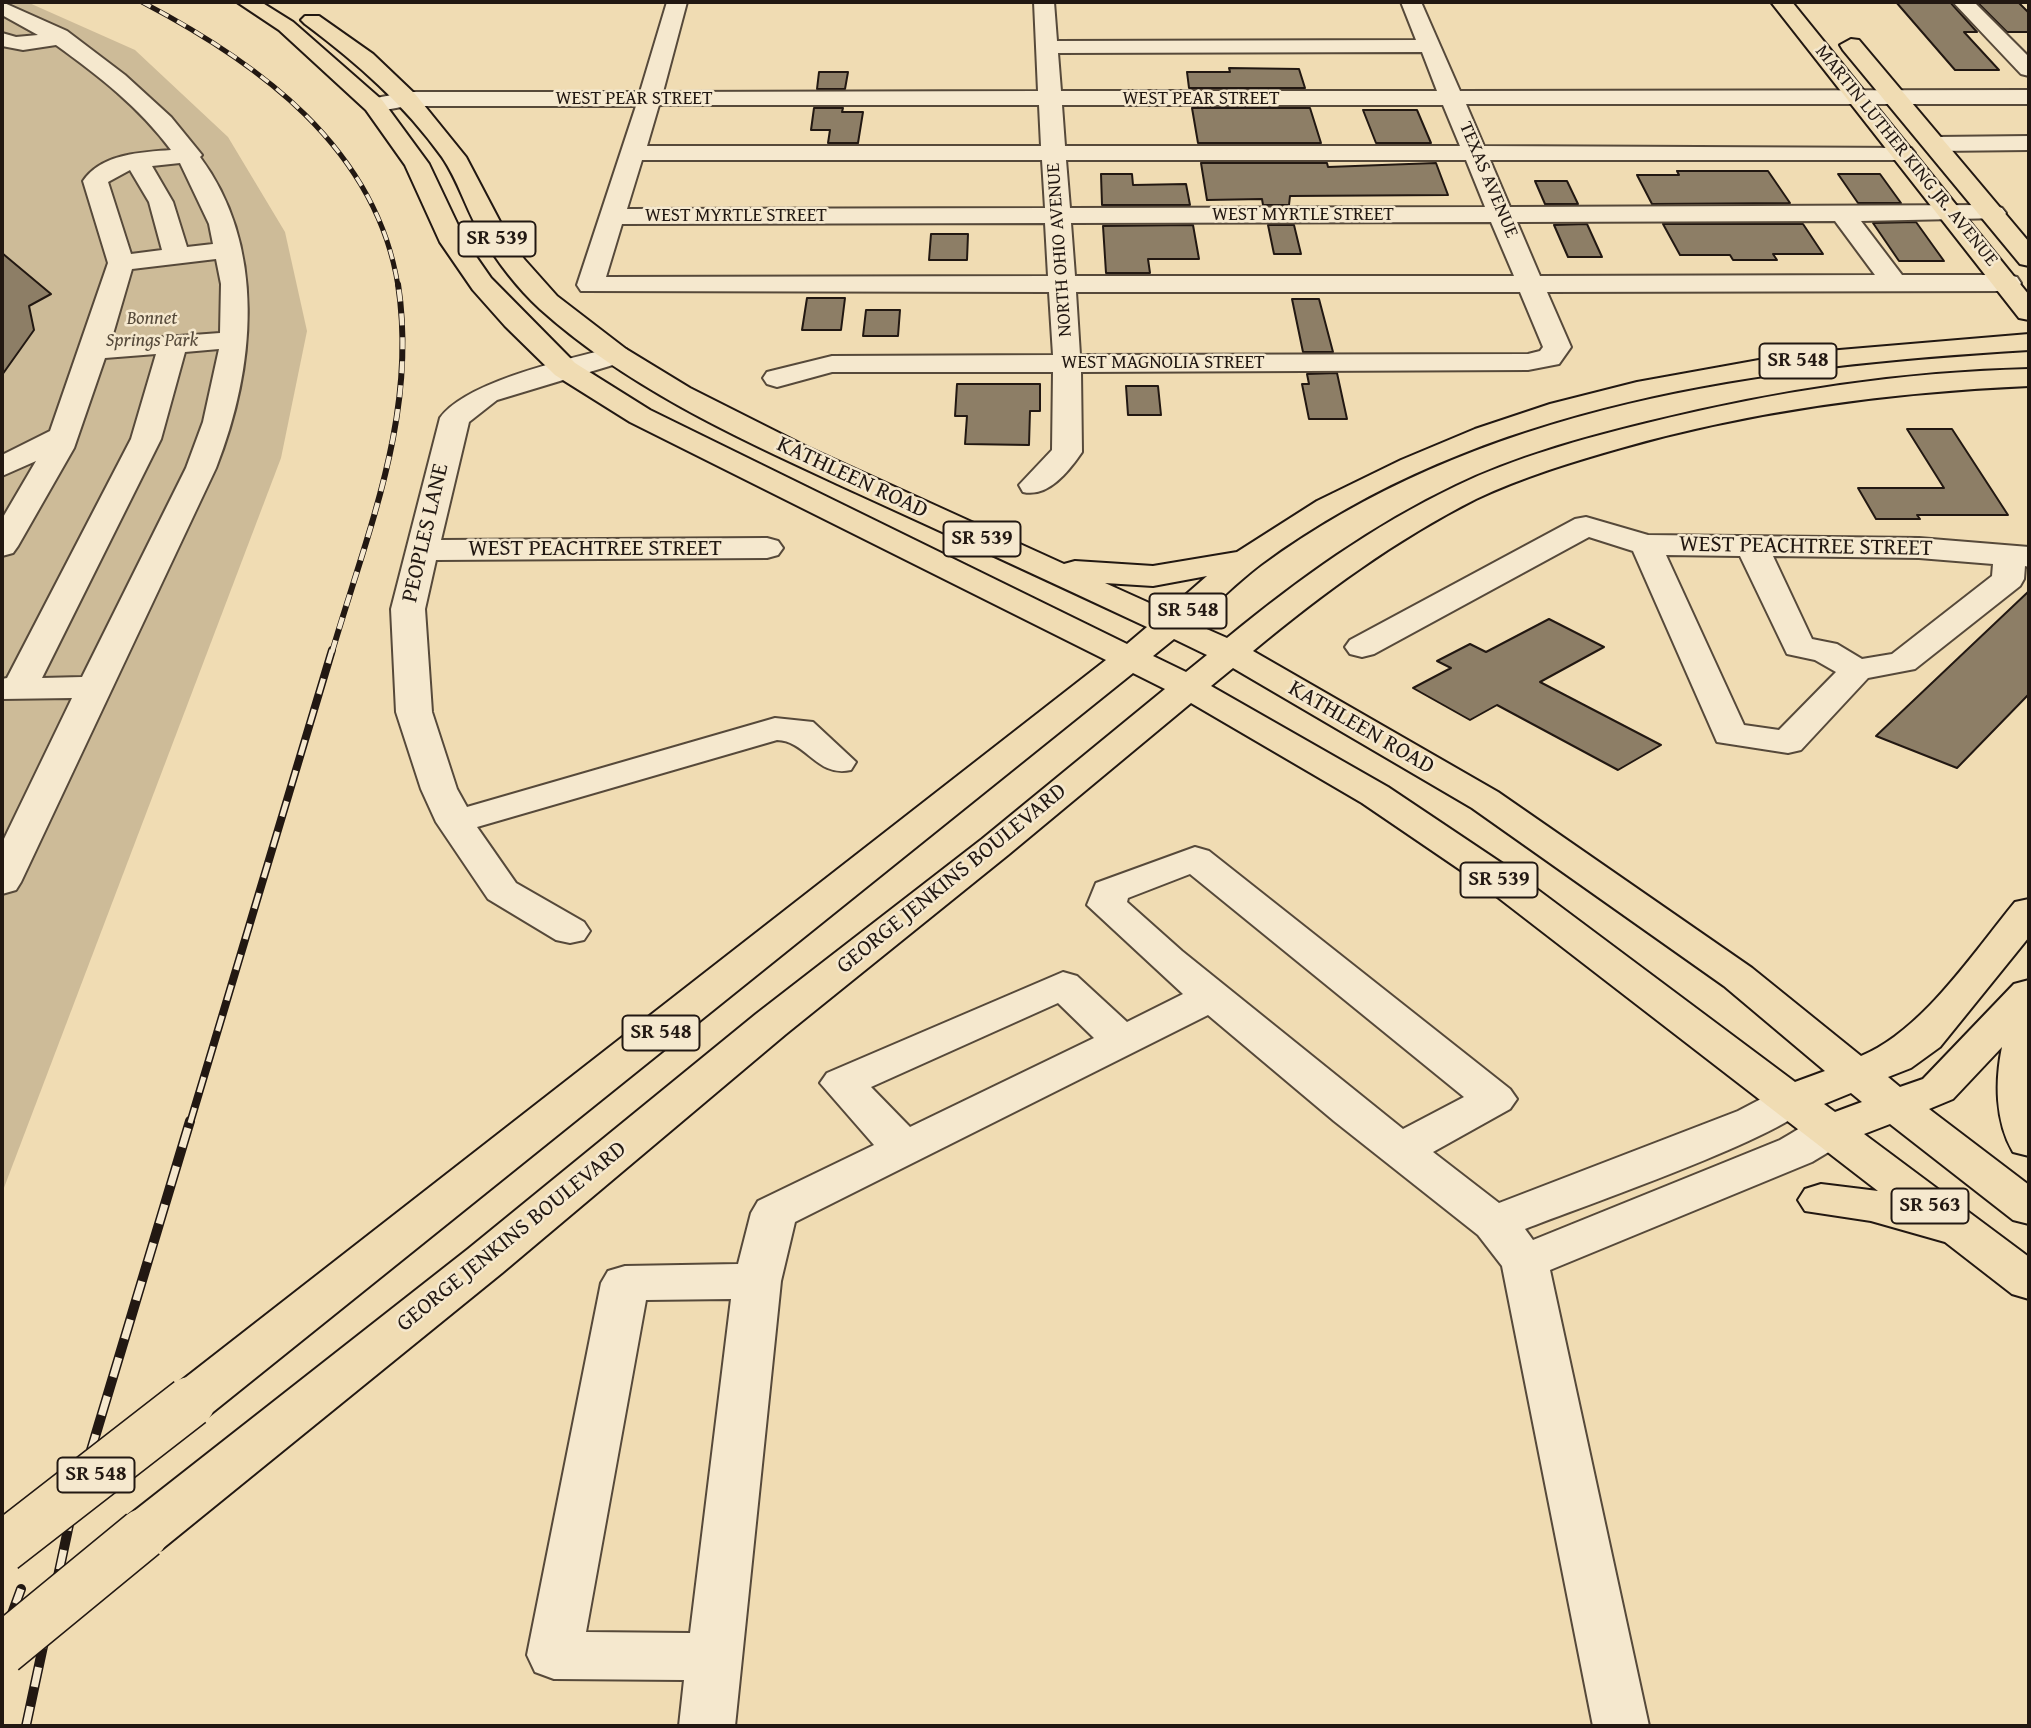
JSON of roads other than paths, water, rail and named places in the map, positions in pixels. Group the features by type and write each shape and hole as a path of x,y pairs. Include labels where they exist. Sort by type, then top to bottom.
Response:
{"main road":[{"name":"KATHLEEN ROAD","path":"247,2 286,26 374,105 417,164 453,242 482,284 565,369 640,416 1188,687 1375,796 1492,874 1831,1130"},
{"name":"KATHLEEN ROAD","path":"284,2 365,59 407,99 454,157 493,233 515,265 548,302 616,355 680,394 796,453 1231,653 1485,800 1738,977 1894,1105"},
{"name":"MARTIN LUTHER KING JR. AVENUE","path":"1781,2 1860,97 2029,312"},
{"name":"MARTIN LUTHER KING JR. AVENUE","path":"1840,33 1936,144 2029,258"},
{"name":"SR 548","path":"2,1548 484,1175 1170,626 1246,560 1314,516 1416,464 1490,434 1572,407 1695,378 1806,360 1889,351 2029,342"},
{"name":"GEORGE JENKINS BOULEVARD","path":"2,1650 485,1261 771,1024 995,846 1337,567 1400,528 1468,492 1536,463 1695,419 1767,403 1935,382 2029,377"},
{"path":"1045,568 1153,576 1246,560"},
{"path":"1793,1100 1896,1058 1926,1037 2029,911"},
{"path":"1831,1130 1938,1089 2029,993"},
{"path":"2029,1025 2019,1074 2023,1125 2029,1141"},
{"name":"SR 563","path":"1894,1105 2029,1208"},
{"name":"SR 563","path":"1831,1130 2029,1282"},
{"path":"1821,1200 1871,1205 1964,1231"}],"street":[{"path":"677,2 633,153 590,285 2008,284"},
{"name":"NORTH OHIO AVENUE","path":"1034,485 1068,453 1063,285 1044,2"},
{"name":"TEXAS AVENUE","path":"1411,2 1557,347 1549,358"},
{"path":"1963,2 2029,69"},
{"path":"2,7 59,36 109,69 130,88 190,155 212,197 228,250 233,293 232,340 218,422 188,495 2,882"},
{"path":"2,39 12,44 31,44 59,36"},
{"path":"1046,47 1430,46"},
{"name":"WEST PEAR STREET","path":"374,105 407,99 2029,97"},
{"path":"1936,144 2029,143"},
{"path":"633,153 1903,153"},
{"path":"2,546 63,436 94,351 121,263 95,181 101,173 114,167 190,155"},
{"path":"138,163 161,202 177,256"},
{"name":"WEST MYRTLE STREET","path":"612,216 1993,213"},
{"path":"1843,214 1895,284"},
{"path":"121,263 228,250"},
{"path":"1989,259 2029,258"},
{"path":"94,351 232,340"},
{"path":"94,687 10,689 146,439 173,345"},
{"name":"PEOPLES LANE","path":"570,931 502,891 456,822 439,789 414,712 408,609 455,418 487,394 616,355"},
{"name":"WEST MAGNOLIA STREET","path":"777,378 832,365 1528,362 1549,358"},
{"path":"2,467 63,436"},
{"name":"WEST PEACHTREE STREET","path":"1362,647 1586,526 1647,545 1919,548 2020,556"},
{"path":"1647,545 1730,734 1787,741 1857,670 1903,662 2008,579 2020,556"},
{"path":"1752,546 1799,647 1825,651 1857,670"},
{"name":"WEST PEACHTREE STREET","path":"423,550 767,548"},
{"path":"456,822 775,729 800,730 838,762"},
{"path":"1400,1150 1494,1099 1195,859 1110,891 1107,905 1400,1150 1494,1223 1525,1262 1621,1726"},
{"path":"904,1149 842,1083 1063,985 1122,1041"},
{"path":"707,1726 757,1281 774,1213 1213,996"},
{"path":"1494,1223 1754,1122 1793,1100"},
{"path":"1525,1262 1796,1151 1831,1130"},
{"path":"715,1657 554,1655 625,1283 757,1281"}],"railway":[{"path":"142,2 227,52 305,114 338,151 365,191 385,236 398,286"},
{"path":"332,652 374,516 395,425 401,379 402,332 398,284"},
{"path":"190,1123 332,650"},
{"path":"26,1726 70,1520 190,1121"},
{"path":"2,1641 21,1589"}],"park label":[{"name":"Bonnet Springs Park","path":"152,330"}]}
